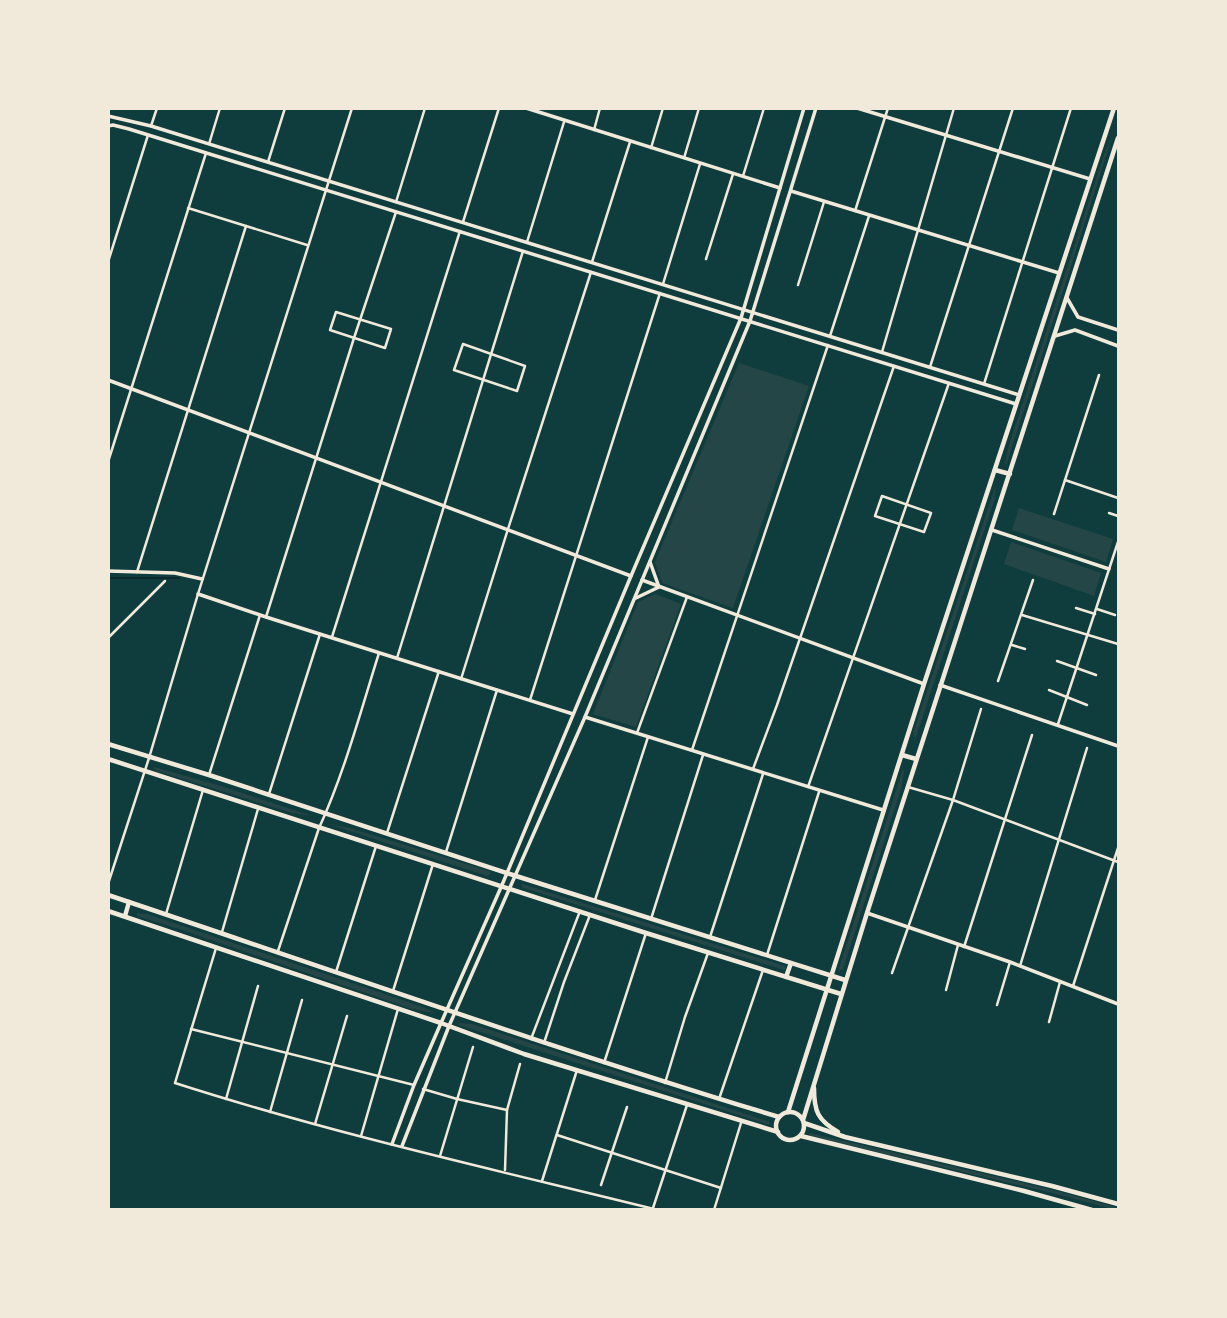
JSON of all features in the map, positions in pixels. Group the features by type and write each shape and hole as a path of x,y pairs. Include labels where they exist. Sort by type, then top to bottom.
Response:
{"main road":[{"path":"526,108 780,188"},
{"path":"392,1144 414,1085 508,873 741,318 804,108"},
{"path":"402,1146 449,1026 585,717 750,321 816,108"},
{"path":"857,108 1090,179"},
{"path":"778,1132 777,1123 779,1118 788,1112 924,684 1090,179 1115,112"},
{"path":"108,116 151,126 1019,395"},
{"path":"108,126 148,135 1016,404"},
{"path":"148,135 151,126"},
{"path":"801,1136 845,980 1118,138"},
{"path":"791,191 1059,273"},
{"path":"494,242 497,233"},
{"path":"619,280 621,271"},
{"path":"753,279 762,282"},
{"path":"1067,298 1078,317 1118,330"},
{"path":"1055,336 1075,330 1118,346"},
{"path":"108,380 631,576"},
{"path":"990,394 992,386"},
{"path":"687,445 697,449"},
{"path":"995,470 1010,474"},
{"path":"992,530 1109,569"},
{"path":"650,561 659,587"},
{"path":"108,571 175,572 202,579"},
{"path":"642,580 924,684"},
{"path":"634,598 659,587"},
{"path":"198,594 573,714"},
{"path":"602,646 612,651"},
{"path":"940,685 1118,746"},
{"path":"585,717 885,811"},
{"path":"108,744 845,980"},
{"path":"902,755 916,759"},
{"path":"108,759 841,994"},
{"path":"108,895 531,1039 779,1118"},
{"path":"125,916 129,902"},
{"path":"108,911 441,1023 524,1054 778,1132 786,1140 801,1136 1092,1209"},
{"path":"867,913 1010,962 1118,1004"},
{"path":"786,976 791,963"},
{"path":"814,1083 814,1102 818,1116 845,1137"},
{"path":"788,1112 797,1113 804,1121 845,1137 1118,1204"}],"street":[{"path":"151,126 157,108"},
{"path":"209,144 220,108"},
{"path":"268,162 285,108"},
{"path":"108,884 352,108"},
{"path":"396,202 425,108"},
{"path":"463,222 499,108"},
{"path":"594,130 600,108"},
{"path":"651,148 663,108"},
{"path":"743,177 764,108"},
{"path":"855,211 888,108"},
{"path":"882,352 954,108"},
{"path":"930,367 1013,108"},
{"path":"984,384 1071,108"},
{"path":"684,158 699,109"},
{"path":"527,242 565,121"},
{"path":"108,262 148,135"},
{"path":"592,262 630,141"},
{"path":"108,462 206,153"},
{"path":"663,284 700,163"},
{"path":"706,259 733,174"},
{"path":"798,285 824,202"},
{"path":"188,208 307,245"},
{"path":"266,617 396,212"},
{"path":"830,336 869,215"},
{"path":"137,572 246,226"},
{"path":"332,638 460,231"},
{"path":"397,658 523,251"},
{"path":"461,679 592,272"},
{"path":"530,700 660,293"},
{"path":"336,312 360,319 391,329 385,348 330,330 336,312"},
{"path":"463,345 490,354 525,366 517,391 454,370 463,345"},
{"path":"692,750 828,345"},
{"path":"753,769 894,366"},
{"path":"1054,514 1099,375"},
{"path":"808,787 949,383"},
{"path":"1065,480 1118,498"},
{"path":"882,496 906,504 931,513 924,532 876,516 882,496"},
{"path":"1109,513 1118,516"},
{"path":"1057,726 1118,541"},
{"path":"998,681 1033,580"},
{"path":"108,638 165,581"},
{"path":"637,733 687,597"},
{"path":"1076,607 1095,614"},
{"path":"1097,609 1115,615"},
{"path":"209,775 260,615"},
{"path":"1022,615 1118,644"},
{"path":"268,795 320,634"},
{"path":"1012,645 1025,649"},
{"path":"278,952 379,653"},
{"path":"1057,661 1096,675"},
{"path":"387,833 439,671"},
{"path":"446,852 497,690"},
{"path":"1049,690 1087,705"},
{"path":"892,973 953,800 981,709"},
{"path":"964,947 1032,735"},
{"path":"595,900 648,737"},
{"path":"1020,966 1087,748"},
{"path":"651,919 703,754"},
{"path":"710,937 764,773"},
{"path":"907,787 953,800 1116,862"},
{"path":"166,914 203,790"},
{"path":"767,955 819,790"},
{"path":"222,932 258,809"},
{"path":"336,972 376,846"},
{"path":"1073,986 1116,862 1118,848"},
{"path":"393,991 433,864"},
{"path":"531,1039 580,911"},
{"path":"544,1043 590,915"},
{"path":"604,1063 646,933"},
{"path":"946,990 958,945"},
{"path":"216,946 175,1083 315,1124 656,1209 687,1105"},
{"path":"665,1083 708,952"},
{"path":"997,1005 1010,962"},
{"path":"719,1099 763,970"},
{"path":"1049,1022 1060,982"},
{"path":"226,1099 258,986"},
{"path":"270,1112 302,1000"},
{"path":"361,1136 398,1009"},
{"path":"315,1124 347,1016"},
{"path":"191,1029 414,1085"},
{"path":"440,1156 473,1047"},
{"path":"505,1173 507,1110 520,1063"},
{"path":"542,1181 577,1070"},
{"path":"423,1089 507,1110"},
{"path":"601,1185 627,1107"},
{"path":"714,1209 742,1121"},
{"path":"557,1135 721,1188"}],"shaded area":[{"path":"1113,134 1065,285 1006,465 1009,445"},
{"path":"739,363 809,386 733,608 662,583 655,562"},
{"path":"996,485 994,501 911,752 915,738 913,733"},
{"path":"1019,508 1113,539 1106,562 1012,530"},
{"path":"1011,542 1101,573 1094,596 1004,564"},
{"path":"655,594 681,604 636,727 593,714 638,602"},
{"path":"154,767 312,816 292,813 157,771"},
{"path":"903,769 901,789 843,969 839,971 839,968"},
{"path":"328,824 350,828 489,871 491,874 487,876"},
{"path":"522,884 785,966 786,969 524,888"},
{"path":"137,913 147,914 435,1013 412,1009 137,916"},
{"path":"458,1023 472,1024 770,1124 459,1025"},
{"path":"810,1133 1057,1191 1118,1209 813,1137"}],"waterway":[{"path":"108,578 179,578"}]}
